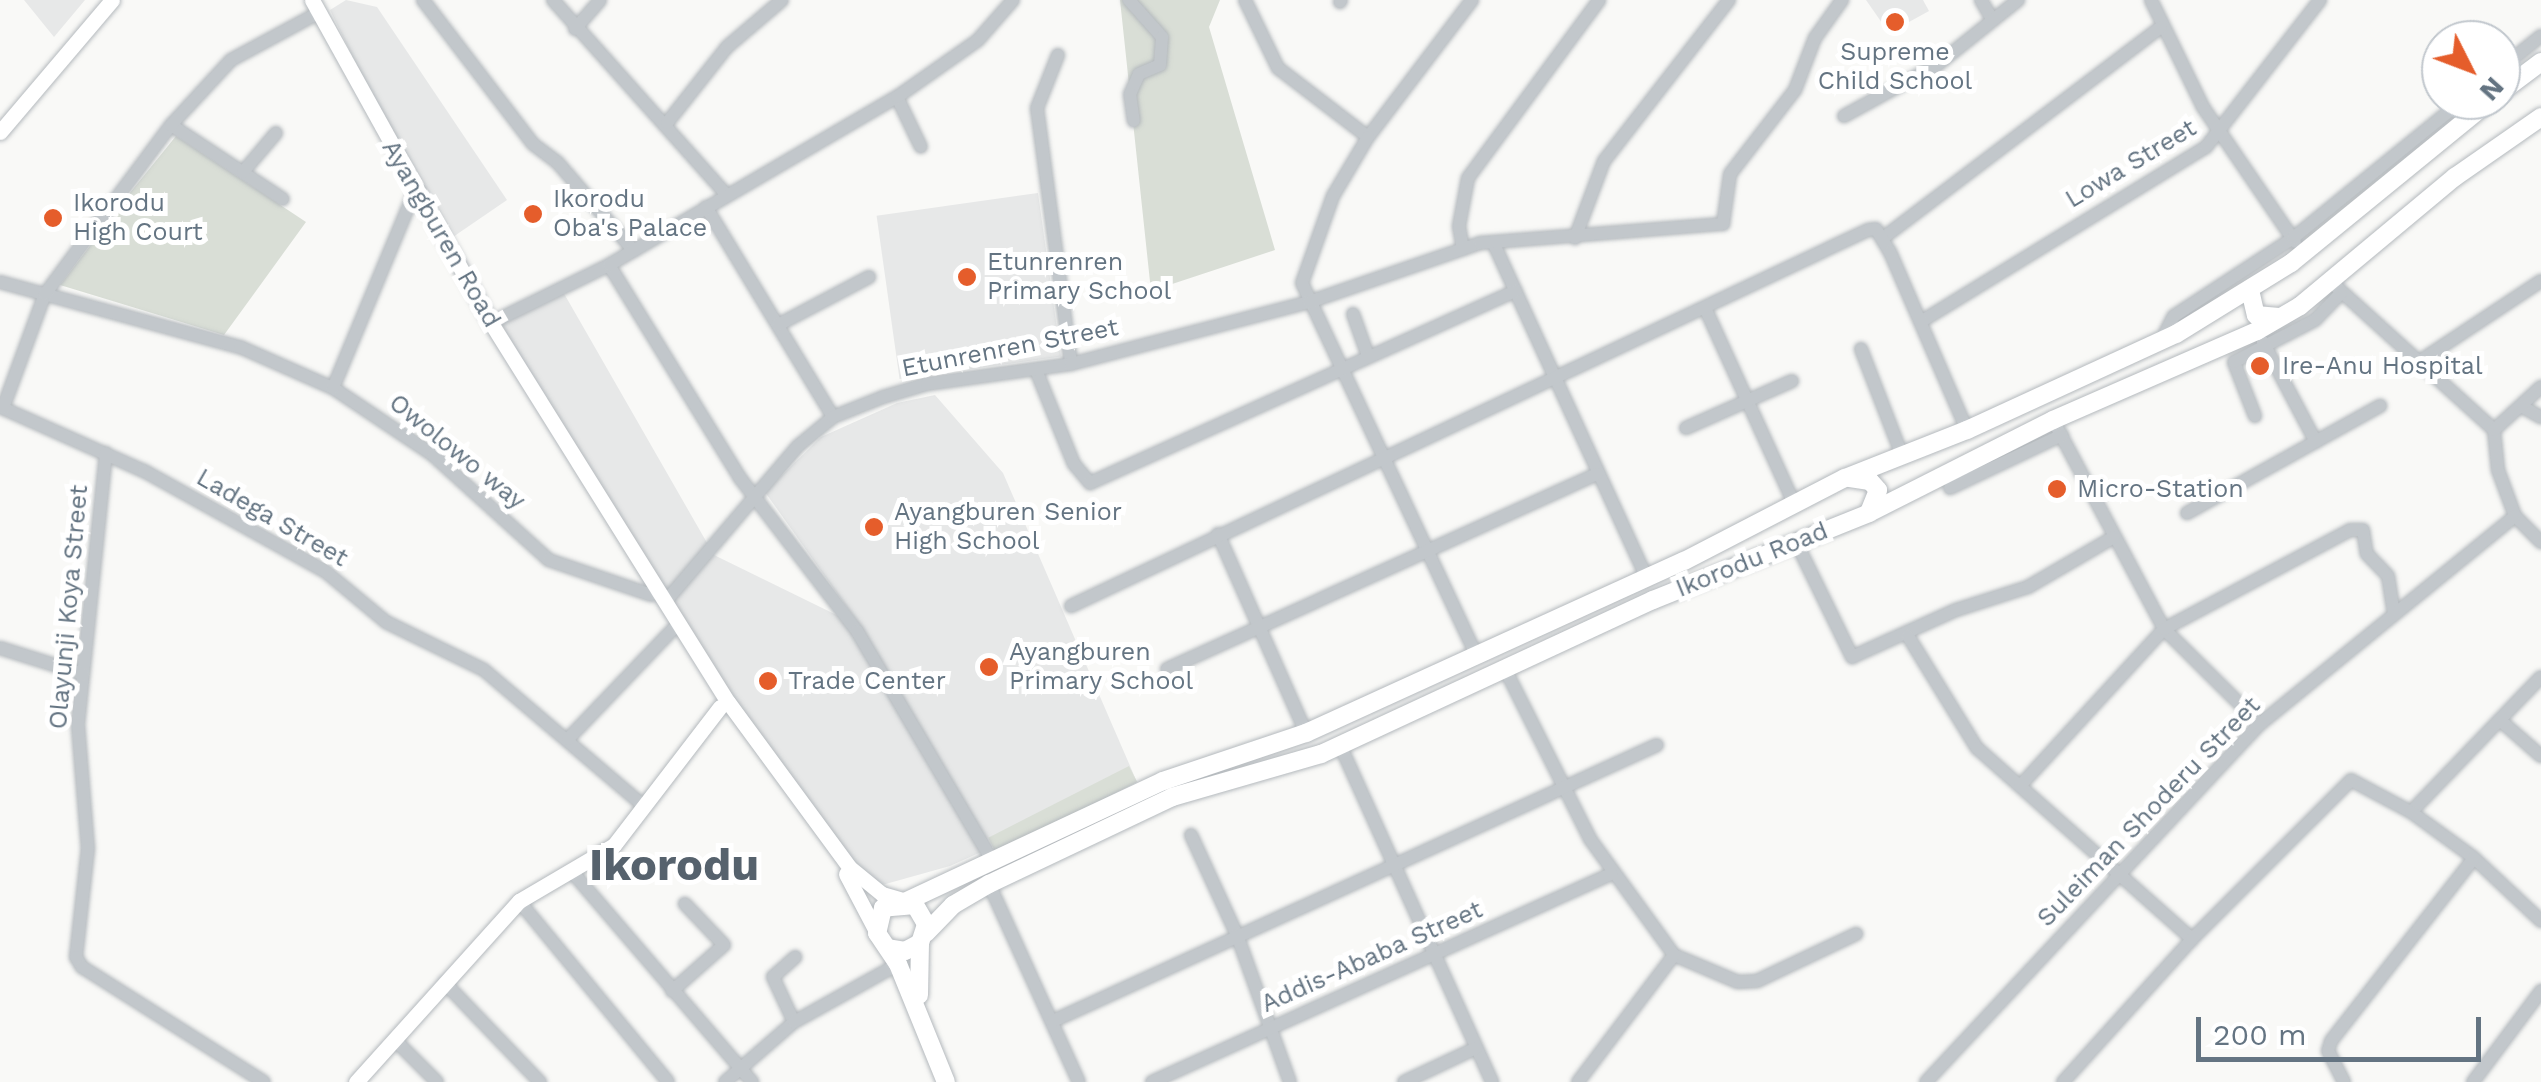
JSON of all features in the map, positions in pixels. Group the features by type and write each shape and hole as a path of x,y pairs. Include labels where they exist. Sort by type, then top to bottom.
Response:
{"highway":[{"name":"Ikorodu Road","path":"923,938 953,904 989,884 1205,783 1340,745 1653,600 1797,544 2261,339 2282,316 2336,288 2454,177 2541,117"},
{"name":"Ikorodu Road","path":"908,901 1163,780 1306,733 1647,578 1845,478 1967,430 2160,341 2250,290 2298,246 2464,120"},
{"path":"2250,290 2256,314 2282,316"},
{"path":"1845,478 1874,485 1880,498 1869,512"},
{"path":"946,1082 888,948 883,908 908,901 924,915 916,985 957,1082"},
{"path":"888,948 905,951 923,938"}],"main road":[{"path":"0,132 112,0"},
{"name":"Ayangburen Road","path":"315,7 490,323 658,598 847,869"},
{"name":"Ayangburen Road","path":"658,598 672,630 720,707 847,869"},
{"path":"356,1082 519,901 574,874 614,846 720,707"},
{"path":"847,869 882,894 908,901"},
{"path":"847,869 888,948"}],"street":[{"path":"423,0 533,144 558,163 634,251"},
{"path":"553,0 574,29 667,123 726,194"},
{"path":"574,29 600,0"},
{"path":"667,123 727,48 782,0"},
{"path":"490,323 609,265 897,97 978,40 1013,0"},
{"path":"1129,0 1161,33 1162,57 1136,80 1130,94 1134,120"},
{"path":"1245,0 1278,68 1368,137"},
{"path":"1472,0 1368,137 1333,196 1302,284 1476,654"},
{"path":"1463,249 1458,226 1468,178 1599,0"},
{"path":"1576,238 1604,161 1729,0"},
{"name":"Etunrenren Street","path":"658,598 753,494 833,416 927,384 1071,364 1309,302 1493,242 1723,224 1730,174 1796,90 1815,38 1842,0"},
{"path":"1981,0 1992,19"},
{"path":"1844,116 1938,65 2018,0"},
{"path":"2151,0 2161,27 2221,134 2298,246"},
{"name":"Lowa Street","path":"1922,321 2221,134 2320,0"},
{"path":"1,408 45,294 171,124 230,60 315,7"},
{"path":"1884,238 1994,148 2161,27"},
{"path":"2521,52 2541,36"},
{"path":"1058,55 1037,108 1071,364"},
{"path":"897,97 921,147"},
{"path":"2160,341 2174,316 2298,246 2440,120"},
{"path":"171,124 283,199"},
{"path":"243,172 276,133"},
{"path":"333,388 415,191"},
{"path":"706,207 833,416"},
{"path":"1070,606 1218,534 1556,382 1868,230 1884,238 1967,430"},
{"path":"1493,242 1647,578"},
{"path":"609,265 672,375 753,494 857,631 993,862"},
{"path":"778,325 869,277"},
{"path":"2420,361 2541,280"},
{"name":"Owolowo way","path":"0,282 240,347 333,388 433,455 549,560 658,598"},
{"path":"2255,416 2234,362 2261,339 2315,320 2336,288 2494,430 2498,470 2516,516 2541,542"},
{"path":"1036,370 1074,464 1090,483 1516,291"},
{"path":"1706,310 1794,503"},
{"path":"1353,314 1368,356"},
{"path":"2261,339 2316,442"},
{"path":"1861,348 1902,455"},
{"path":"1686,428 1792,381"},
{"path":"2494,430 2541,387"},
{"path":"2187,512 2380,406"},
{"path":"2521,406 2541,417"},
{"name":"Ladega Street","path":"1,408 106,453 326,572 386,622 484,670 645,807"},
{"path":"1950,488 2057,427 2164,629 2260,724"},
{"name":"Olayunji Koya Street","path":"106,453 78,725 88,848 76,957 82,967 264,1082"},
{"path":"1167,669 1597,474"},
{"name":"Suleiman Shoderu Street","path":"1926,1082 2260,724 2516,516"},
{"path":"2020,786 2164,629 2358,528 2366,554 2388,576 2394,615"},
{"path":"1218,534 1306,733"},
{"path":"1797,544 1847,654 1908,636 1956,610 2028,587 2114,537"},
{"path":"568,738 672,630"},
{"path":"1908,636 1977,748 2192,939"},
{"path":"0,648 82,674"},
{"path":"1505,669 1564,790 1611,874 1674,956 1724,977 1757,981 1856,934"},
{"path":"2412,812 2541,677"},
{"path":"2501,721 2541,756"},
{"path":"1340,745 1492,1082"},
{"path":"1053,1021 1237,934 1396,868 1657,745"},
{"path":"2063,1082 2192,939 2350,780 2412,812 2474,858 2541,921"},
{"path":"1190,834 1237,934 1290,1082"},
{"path":"2344,1082 2328,1051 2331,1041 2474,858"},
{"path":"574,874 752,1082"},
{"name":"Addis-Ababa Street","path":"1152,1082 1611,874"},
{"path":"989,884 1079,1082"},
{"path":"519,901 668,1082"},
{"path":"672,991 724,945 685,904"},
{"path":"726,1082 888,948"},
{"path":"1585,1079 1674,956"},
{"path":"794,1022 773,977 795,957"},
{"path":"444,982 540,1082"},
{"path":"2473,1082 2541,991"},
{"path":"396,1040 436,1082"},
{"path":"1404,1082 1476,1048"}],"shaded area":[{"path":"24,0 85,0 54,37"},
{"path":"346,0 377,7 507,200 450,239 403,160 330,10"},
{"path":"1120,0 1220,0 1209,27 1275,250 1151,291"},
{"name":"Supreme Child School","path":"1866,0 1923,0 1929,11 1889,33"},
{"path":"176,136 306,222 224,335 60,285 106,225 115,226 121,204"},
{"name":"Etunrenren Primary School","path":"1038,193 1061,356 900,379 877,216"},
{"path":"558,283 714,555 861,627 765,492 821,437 897,403 935,395 1003,473 1137,782 950,866 882,885 854,865 696,649 496,315"},
{"path":"1129,766 1137,782 996,854 988,838"}],"place":[{"name":"Supreme Child School","path":"1895,22"},
{"name":"Ikorodu Oba's Palace","path":"533,214"},
{"name":"Ikorodu High Court","path":"53,218"},
{"name":"Etunrenren Primary School","path":"967,277"},
{"name":"Ire-Anu Hospital","path":"2260,366"},
{"name":"Micro-Station","path":"2057,489"},
{"name":"Ayangburen Senior High School","path":"874,527"},
{"name":"Ayangburen Primary School","path":"989,667"},
{"name":"Trade Center","path":"768,681"}],"district":[{"name":"Ikorodu","path":"674,865"}]}
